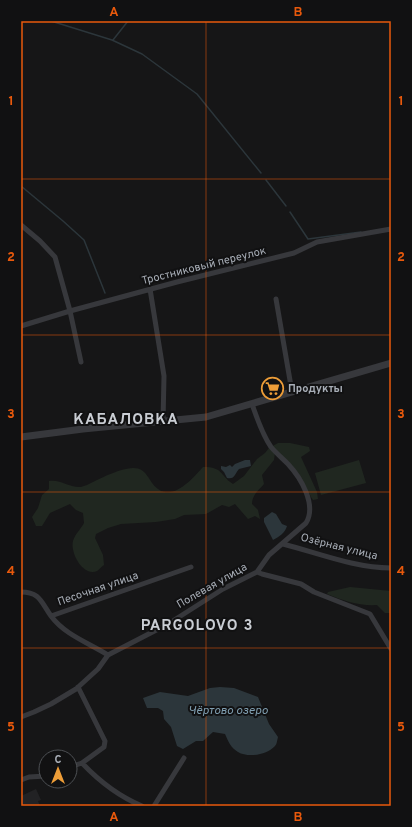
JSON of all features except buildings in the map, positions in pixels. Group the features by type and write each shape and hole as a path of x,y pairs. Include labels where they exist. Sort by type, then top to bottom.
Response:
{"street":[{"path":"21,224 40,241 55,258 70,310 81,362"},
{"name":"Тростниковый переулок","path":"21,326 70,310 294,254 317,242 391,229"},
{"path":"150,289 164,376 164,422"},
{"path":"276,299 292,392"},
{"path":"21,437 83,429 206,417 391,363"},
{"path":"252,404 259,424 270,446 298,477 310,507 310,517 306,523 269,556 257,572"},
{"name":"Озёрная улица","path":"283,544 377,568 391,568"},
{"name":"Песочная улица","path":"21,592 34,594 39,598 51,616 192,567"},
{"name":"Полевая улица","path":"21,717 63,697 78,687 98,669 108,655 168,624 223,589 257,572 301,584 314,592 370,614 391,649"},
{"path":"51,616 56,623 65,630 108,655"},
{"path":"78,687 105,741 104,747 78,764"},
{"path":"154,806 184,758"},
{"path":"82,763 95,777 115,792 142,806"},
{"path":"21,780 29,777 38,776"}],"shaded area":[{"path":"278,443 290,443 309,447 310,451 301,457 317,492 318,499 313,500 293,466 275,452 274,460 262,475 264,484 256,493 252,501 252,504 258,510 260,519 255,516 248,519 235,504 229,507 222,505 206,514 184,515 175,519 156,522 121,524 108,528 96,534 95,538 103,555 104,565 97,571 87,571 82,567 74,552 73,541 84,523 83,513 76,510 70,504 50,513 42,526 36,526 32,517 38,508 42,495 49,489 49,481 57,481 81,487 113,473 124,469 133,468 142,470 158,489 164,492 171,492 189,482 203,467 210,467 221,472 233,484 244,476 257,459 269,448"},
{"path":"359,460 366,483 321,495 315,473"},
{"path":"350,587 391,591 391,613 385,613 377,605 364,605 339,599 327,594 328,592"},
{"path":"36,789 41,800 38,801 40,806 21,806 21,796"}],"water":[{"path":"245,460 250,460 251,466 239,469 232,478 227,478 221,469 221,466 226,467 230,465 232,467 235,464"},
{"path":"272,512 276,514 282,524 287,526 282,534 273,540 264,522 264,518"},
{"name":"Чёртово озеро","path":"210,688 234,688 258,697 269,724 278,737 276,745 272,749 257,755 242,754 232,746 225,734 213,732 203,741 196,741 183,749 177,746 171,727 164,719 163,711 158,708 147,708 143,698 160,692 188,696"}],"waterway":[{"path":"51,21 112,40 142,54 197,94 261,173"},
{"path":"113,40 128,21"},
{"path":"266,180 286,206"},
{"path":"21,186 84,240 105,293"},
{"path":"290,212 308,239 361,232"}],"place":[{"name":"Продукты","path":"273,389"}],"district":[{"name":"КАБАЛОВКА","path":"126,420"},
{"name":"PARGOLOVO 3","path":"197,626"}]}
